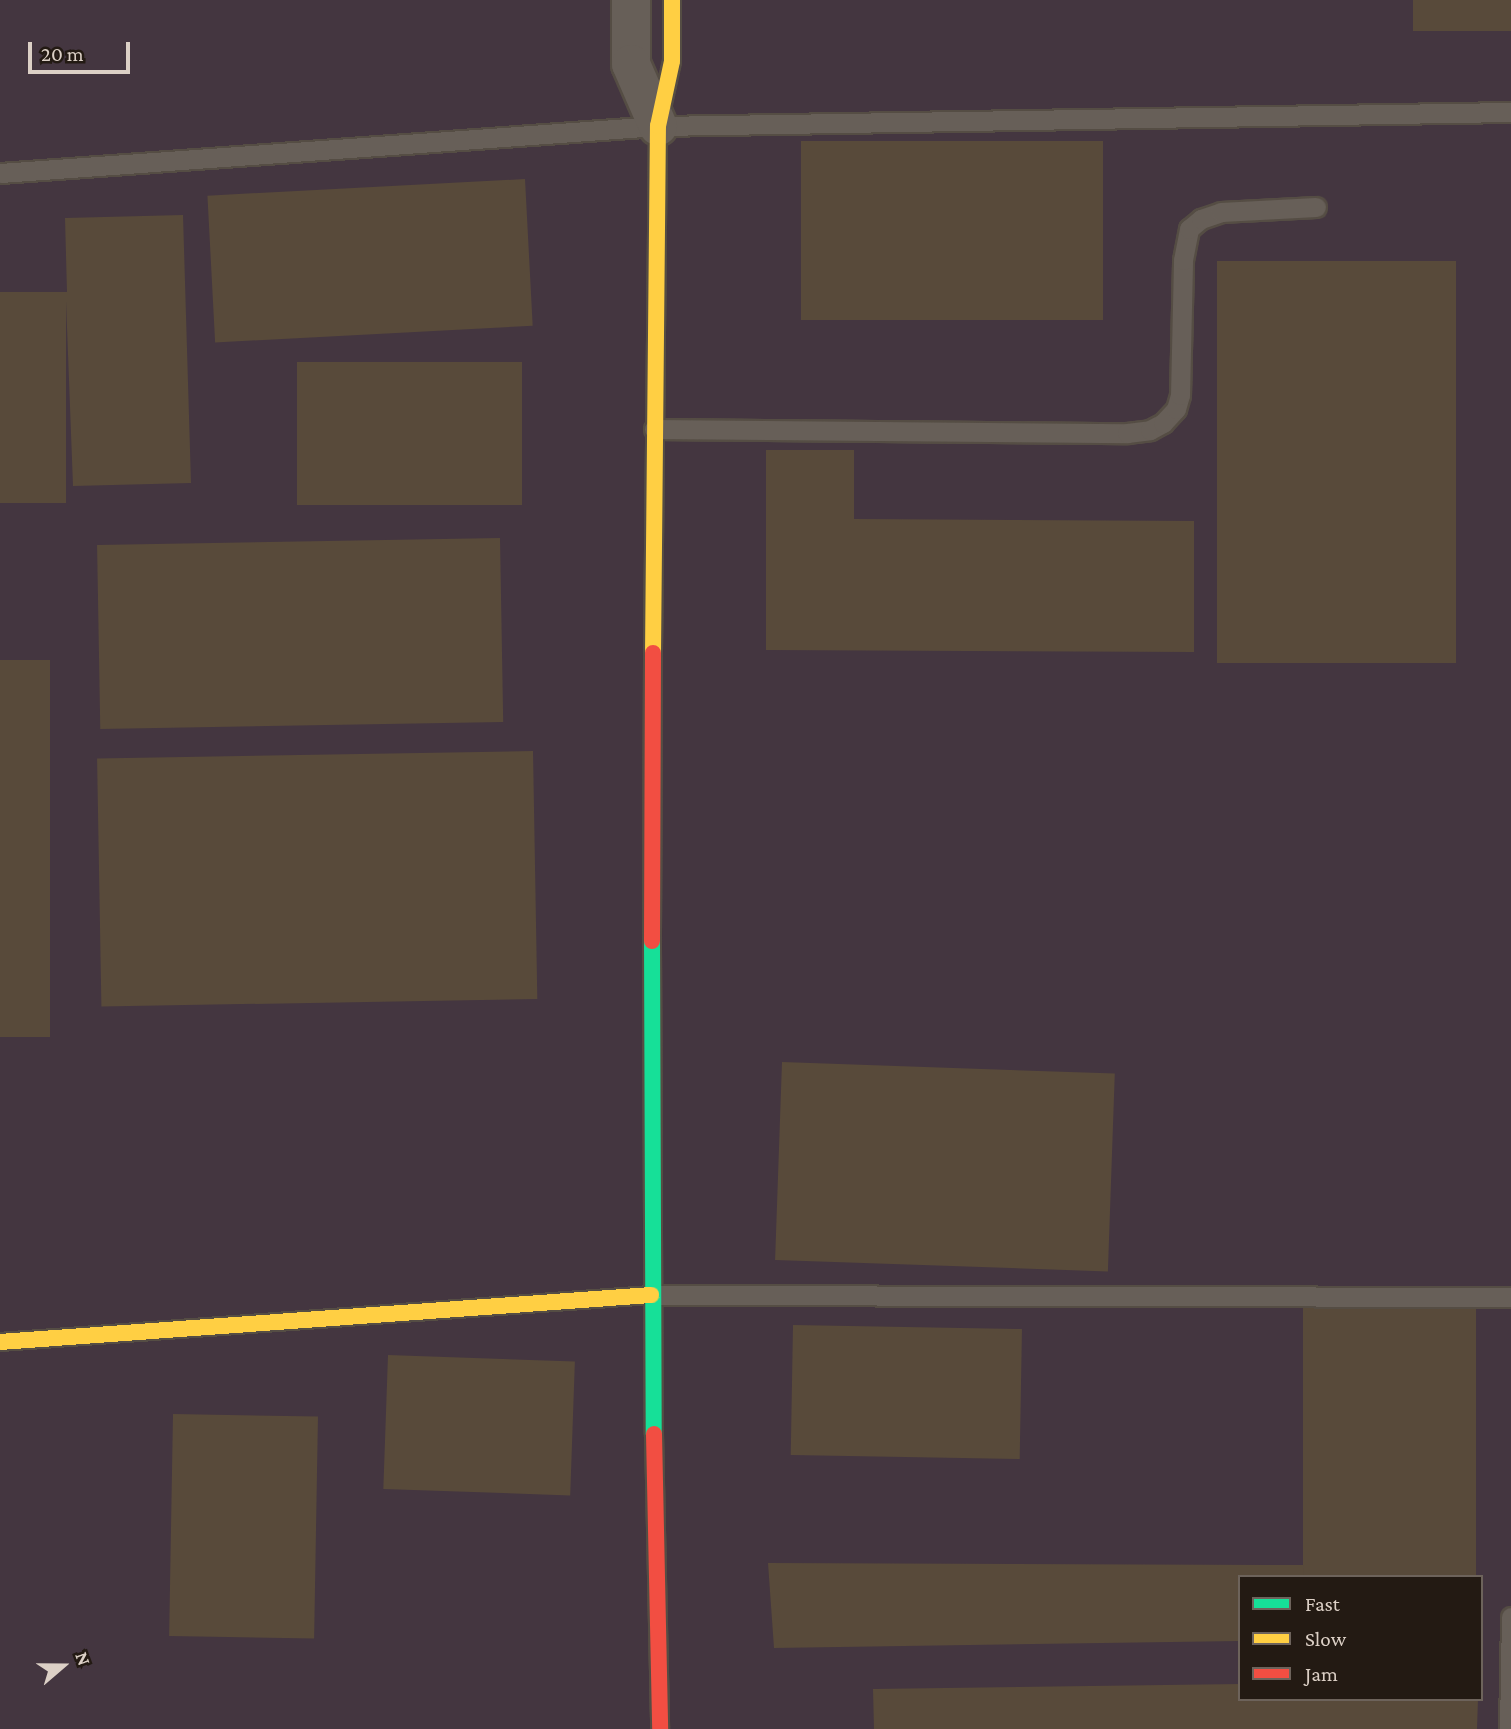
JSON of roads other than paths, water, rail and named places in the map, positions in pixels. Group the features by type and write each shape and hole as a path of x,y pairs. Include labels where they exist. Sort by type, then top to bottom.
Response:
{"street":[{"path":"631,0 631,64 657,126"},
{"path":"660,1729 651,1295 654,429 657,126 672,61 672,0"},
{"path":"0,1342 651,1295"}],"lane":[{"path":"0,173 657,126 1511,112"},
{"path":"654,429 1113,433 1150,430 1163,423 1176,409 1180,395 1183,260 1189,229 1201,219 1221,212 1316,207"},
{"path":"651,1295 1511,1297"},
{"path":"1509,1729 1511,1616"}]}
